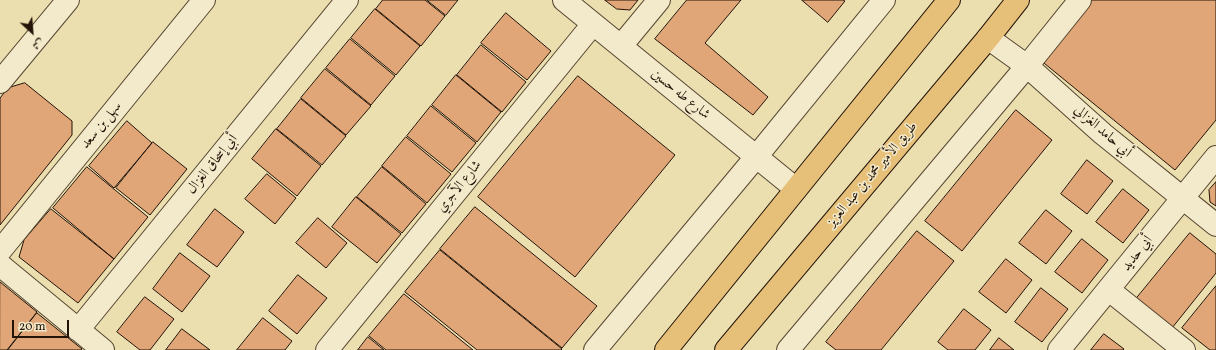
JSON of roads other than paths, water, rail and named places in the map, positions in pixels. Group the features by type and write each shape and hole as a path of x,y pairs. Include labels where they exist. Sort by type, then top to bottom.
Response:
{"main road":[{"path":"666,350 949,0"},
{"name":"طريق الأمير محمد بن عبد العزيز","path":"726,350 988,38 1018,0"}],"street":[{"path":"0,82 68,0"},
{"name":"سهل بن سعد","path":"0,251 204,0"},
{"name":"أبي إسحاق الغزال","path":"78,330 347,0"},
{"name":"شارع طه حسين","path":"564,0 796,189"},
{"path":"621,46 659,0"},
{"path":"595,350 756,157 884,0"},
{"path":"788,350 1027,66 1080,0"},
{"name":"شارع الآجري","path":"327,350 593,24"},
{"name":"أبي حامد الغزالي","path":"988,38 1027,66 1103,134 1216,225"},
{"name":"أبي حديد","path":"1059,350 1216,157"},
{"path":"0,265 103,350"},
{"path":"1109,290 1184,350"}]}
